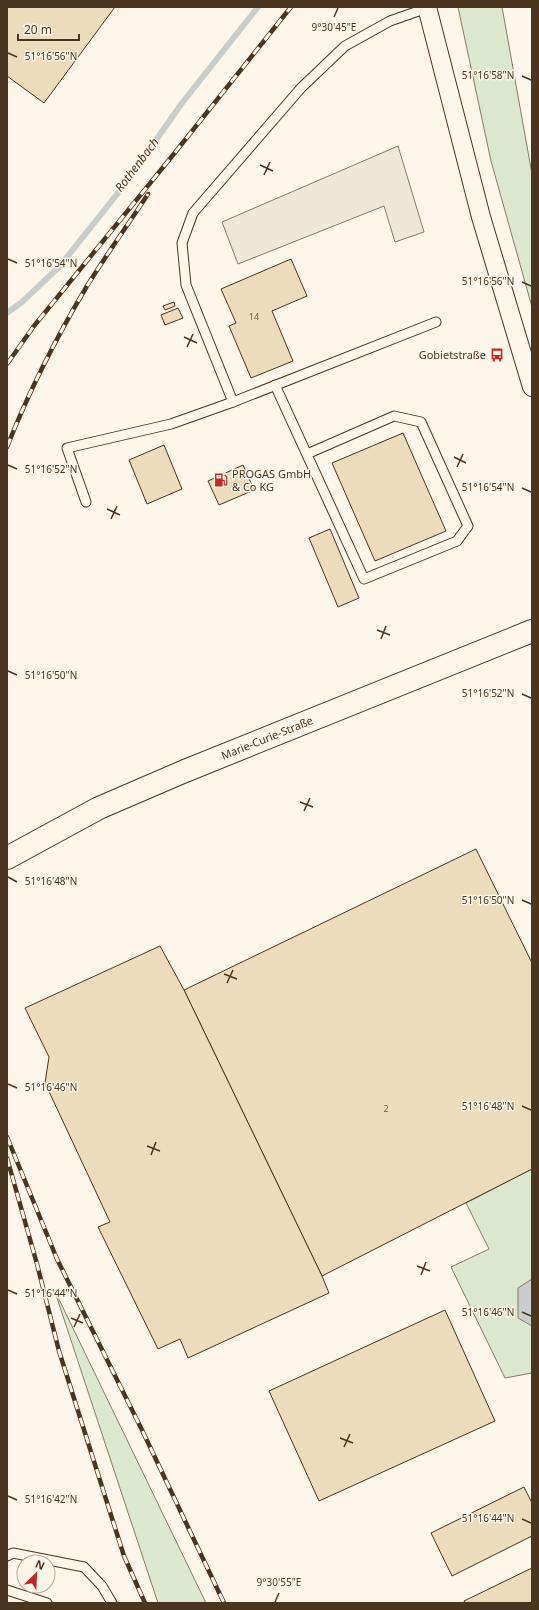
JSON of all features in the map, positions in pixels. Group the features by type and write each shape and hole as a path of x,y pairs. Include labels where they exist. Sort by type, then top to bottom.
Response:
{"main road":[{"name":"Marie-Curie-Straße","path":"7,858 99,808 199,765 524,637"}],"street":[{"path":"427,7 481,217 532,387"}],"lane":[{"path":"233,402 186,285 182,243 193,213 301,88 345,46 390,21 427,7"},
{"path":"86,502 67,448 171,424 233,402 436,322"},
{"path":"276,385 307,454 364,579 457,541 468,526 421,422 394,416 307,454"},
{"path":"7,1556 13,1554 84,1567 102,1586 112,1603"},
{"path":"7,1590 47,1603"}],"green space":[{"path":"458,7 502,7 532,174 532,307 491,161"},
{"path":"532,1169 532,1373 505,1378 451,1267 489,1249 466,1203"},
{"path":"54,1289 206,1603 158,1603"}],"shaded area":[{"path":"398,146 424,232 395,242 384,206 238,264 222,222"},
{"path":"532,1279 532,1326 518,1318 518,1288"}],"building":[{"path":"7,7 115,7 44,103 7,76"},
{"path":"291,259 307,296 272,311 293,361 251,378 229,326 236,323 221,289"},
{"path":"174,302 175,306 165,310 163,306"},
{"path":"178,308 183,318 165,325 161,315"},
{"path":"403,433 446,531 375,561 332,463"},
{"path":"164,445 182,489 147,504 129,460"},
{"path":"243,465 254,490 219,505 208,481"},
{"path":"330,529 359,598 338,607 309,538"},
{"path":"476,849 532,963 532,1169 322,1276 184,990"},
{"path":"160,946 184,990 329,1293 188,1358 180,1339 158,1349 98,1227 110,1222 45,1083 49,1057 25,1008"},
{"path":"445,1310 495,1421 319,1501 269,1391"},
{"path":"524,1487 532,1503 532,1536 452,1576 431,1533"},
{"path":"532,1568 532,1603 465,1603 464,1601"}],"waterway":[{"name":"Rothenbach","path":"7,313 22,302 59,267 126,183 182,103 258,7"}],"railway":[{"path":"7,364 34,326 291,7"},
{"path":"7,447 34,385 65,325 94,274 148,194"},
{"path":"7,1137 57,1259 142,1430 224,1603"},
{"path":"7,1158 37,1264 59,1351 124,1556 145,1603"}],"place":[{"name":"Gobietstraße","path":"497,355"},
{"name":"PROGAS GmbH & Co KG","path":"221,480"}]}
